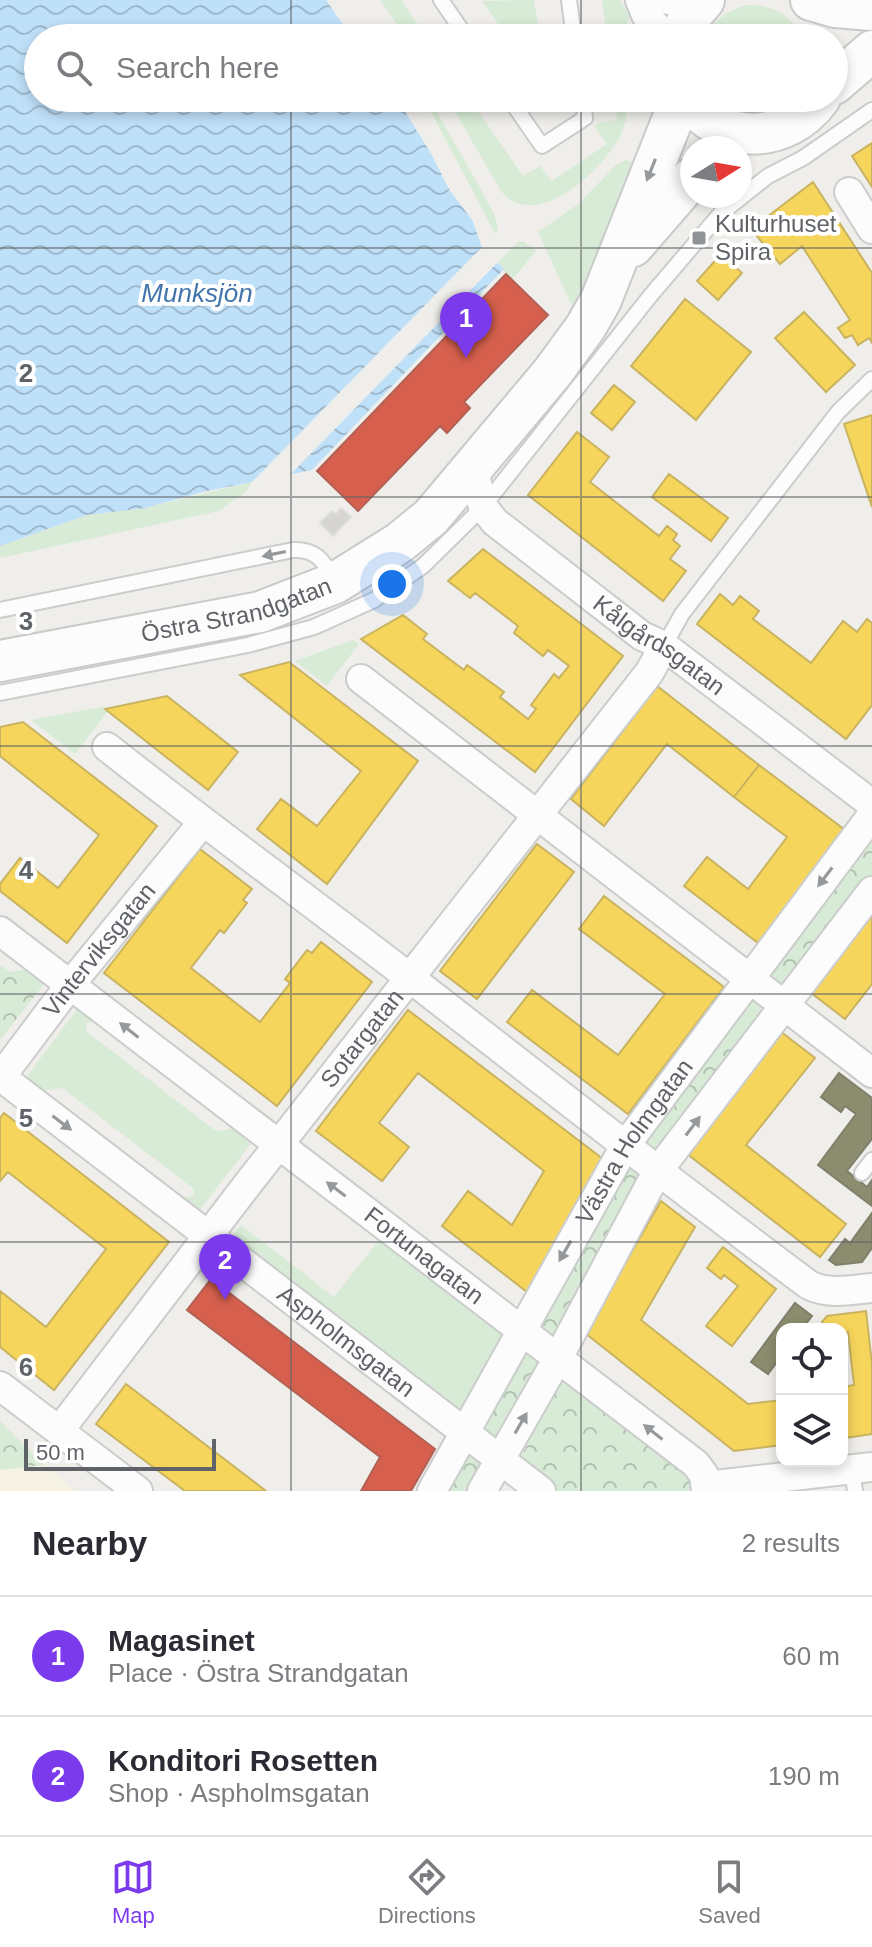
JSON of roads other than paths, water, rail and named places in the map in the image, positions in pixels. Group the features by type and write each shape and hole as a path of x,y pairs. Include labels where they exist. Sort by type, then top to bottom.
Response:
{"main road":[{"path":"686,24 704,0"},
{"path":"804,0 822,24"},
{"path":"811,0 835,7 872,10"},
{"path":"848,72 872,51"},
{"name":"Östra Strandgatan","path":"0,661 260,612 335,583 368,565 431,517 552,373 585,328 615,267 676,112"},
{"path":"701,112 718,125 742,136"},
{"path":"752,139 787,127 807,112"},
{"name":"Östra Strandgatan","path":"615,267 680,192"}],"street":[{"path":"640,0 654,24"},
{"path":"668,0 695,0"},
{"path":"849,192 872,229"},
{"name":"Kålgårdsgatan","path":"473,467 483,507 503,530 642,636 664,646 872,804"},
{"name":"Sotargatan","path":"59,1431 278,1145 539,816 649,673 664,646"},
{"path":"361,679 872,1073"},
{"path":"107,747 657,1172 809,1285 820,1291 833,1292 872,1288"},
{"name":"Västra Holmgatan","path":"432,1491 625,1146 872,815"},
{"name":"Vinterviksgatan","path":"0,1077 70,985 202,823"},
{"name":"Västra Holmgatan","path":"482,1491 558,1358 657,1172 872,891"},
{"name":"Fortunagatan","path":"0,931 696,1464 704,1475 706,1488 859,1476"},
{"name":"Aspholmsgatan","path":"0,1077 541,1491"},
{"path":"0,1386 138,1491"}],"lane":[{"path":"441,0 457,24"},
{"path":"569,0 572,24"},
{"path":"0,693 248,645 314,627 374,600 423,566 483,507 651,295 720,214 768,176 803,158 872,110"},
{"path":"519,112 542,146 585,118 584,112"},
{"path":"664,646 682,614 834,417 872,379"},
{"path":"0,610 293,550 306,550 317,555 325,563 335,583"},
{"path":"862,1173 872,1160"}],"water":[{"name":"Munksjön","path":"0,0 326,0 342,24 24,24 24,112 406,112 449,189 473,221 482,247 504,269 312,470 207,491 145,508 87,515 0,546"}],"place":[{"name":"Kulturhuset Spira","path":"699,238"},
{"name":"Magasinet","path":"466,358"},
{"name":"Konditori Rosetten","path":"225,1300"}]}
